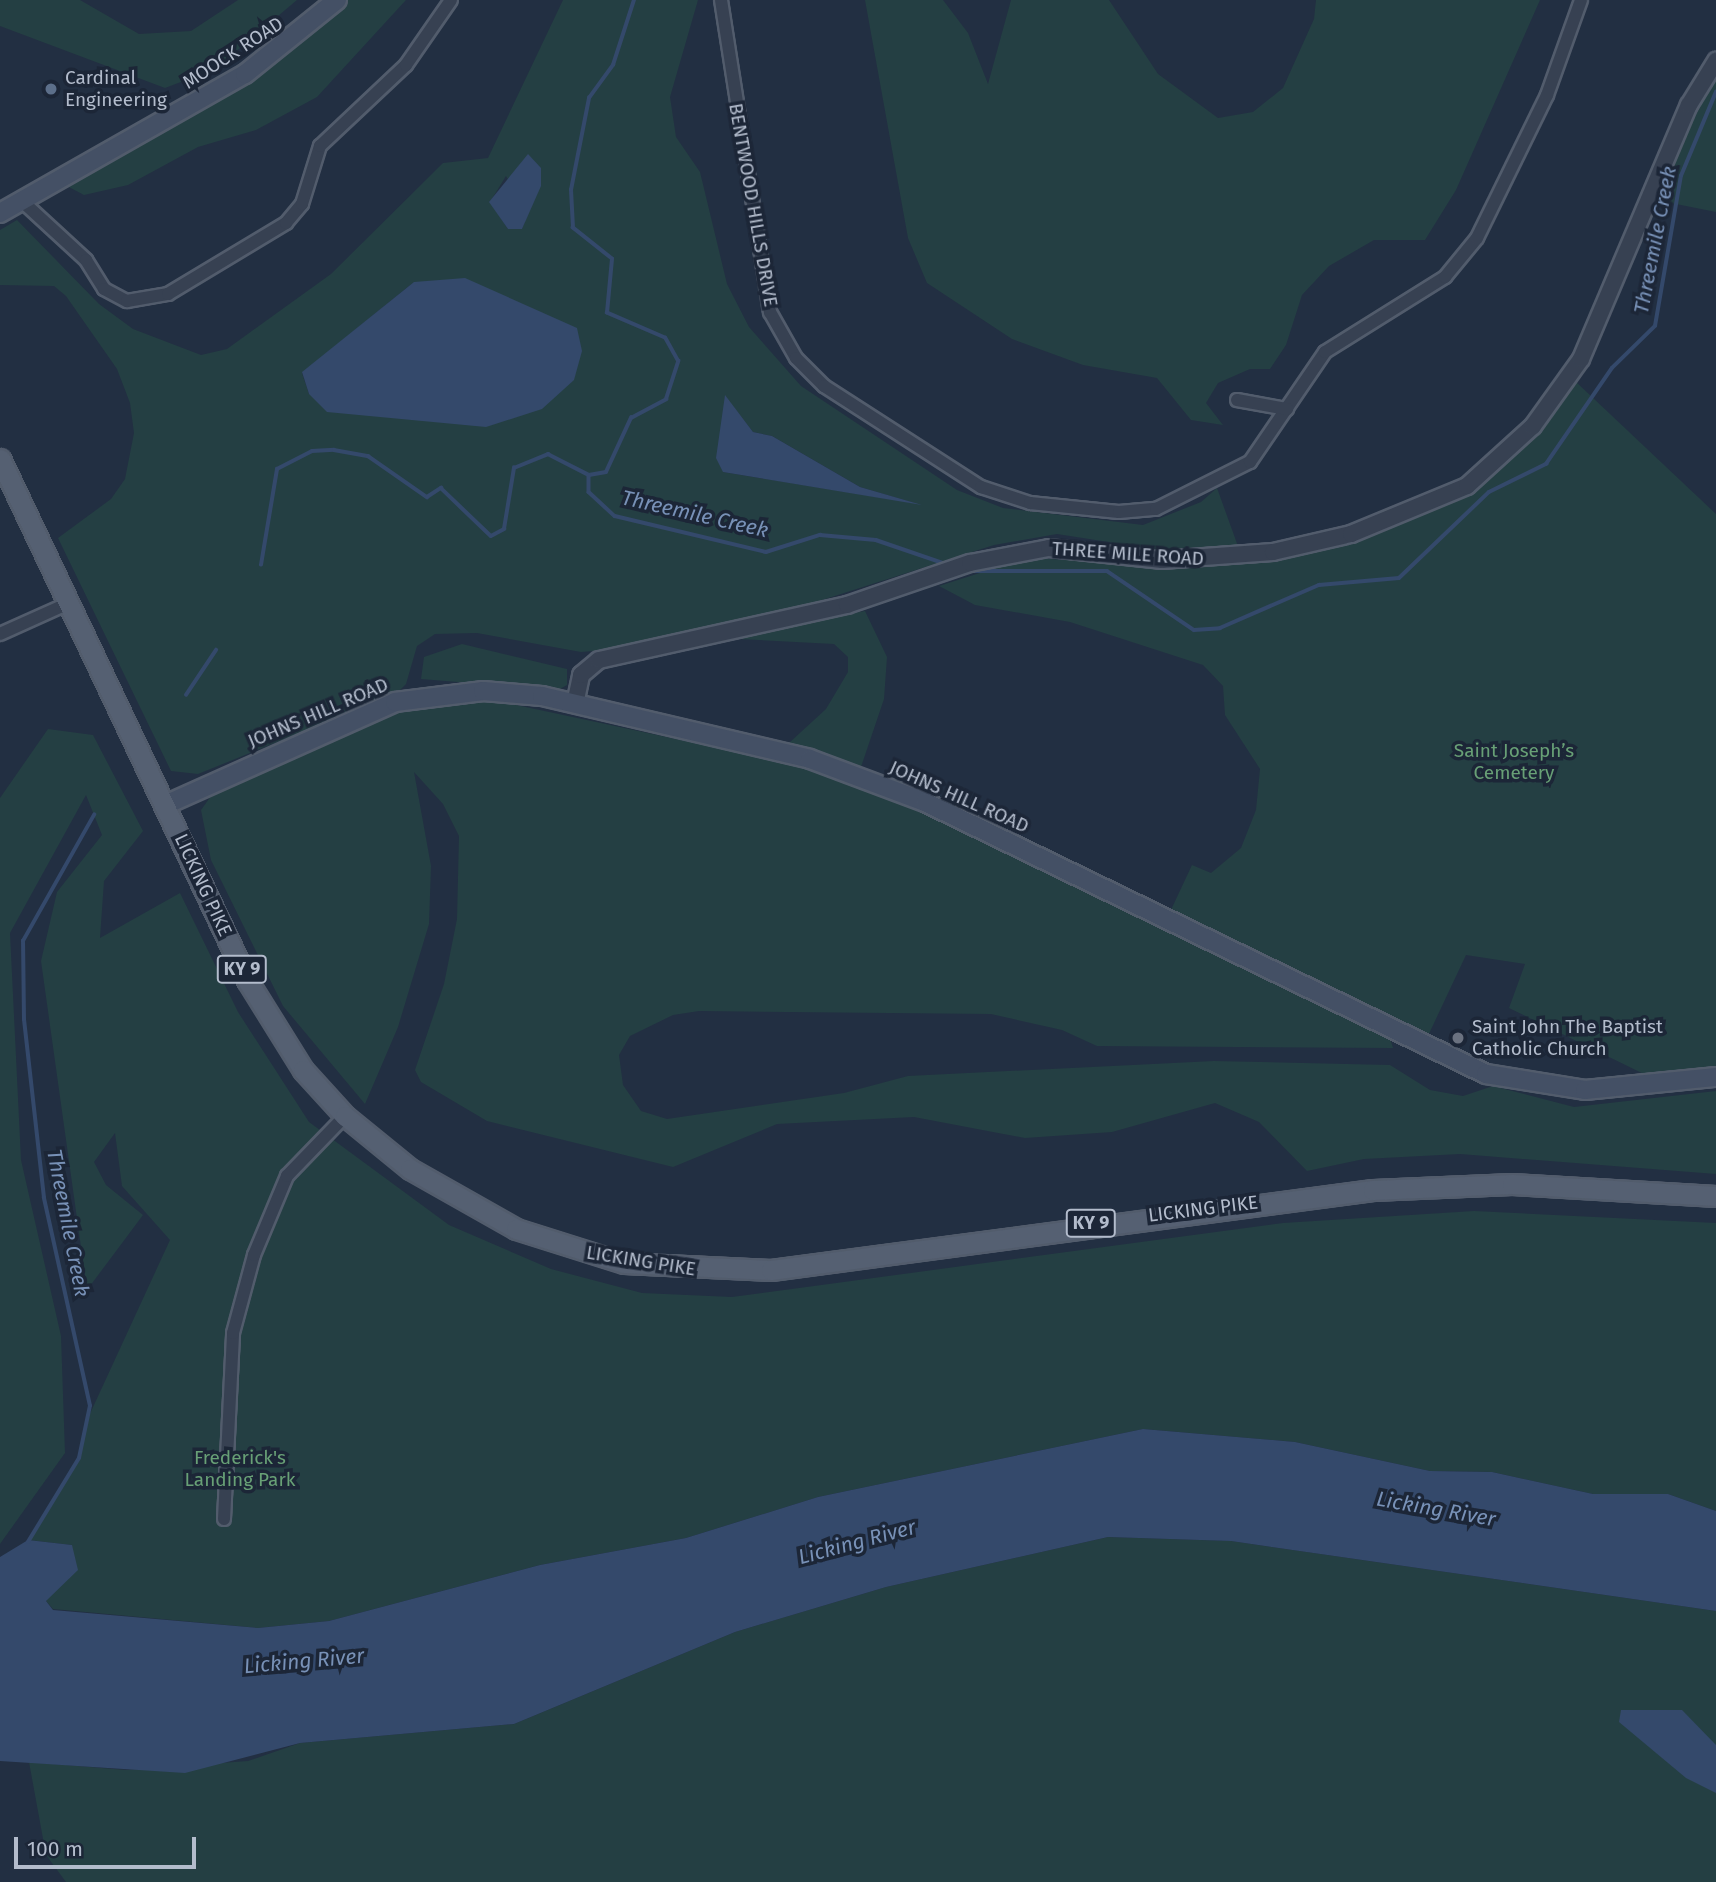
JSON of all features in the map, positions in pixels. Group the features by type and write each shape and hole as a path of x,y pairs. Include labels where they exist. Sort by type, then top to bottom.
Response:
{"main road":[{"name":"MOOCK ROAD","path":"0,214 245,74 337,0"},
{"name":"LICKING PIKE","path":"0,459 253,990 303,1070 345,1116 440,1190 516,1229 624,1263 709,1271 771,1270 1373,1190 1512,1184 1716,1196"},
{"name":"JOHNS HILL ROAD","path":"165,805 395,702 484,691 575,704 810,759 925,802 1486,1074 1585,1090 1716,1077"}],"street":[{"path":"23,202 86,260 104,289 127,301 168,294 286,223 302,204 320,146 406,65 451,0"},
{"name":"BENTWOOD HILLS DRIVE","path":"721,0 770,312 796,358 824,386 991,492 1119,512 1156,509 1250,463 1325,352 1445,276 1477,238 1548,95 1581,0"},
{"name":"THREE MILE ROAD","path":"575,704 581,675 599,660 847,605 1001,556 1063,548 1205,560 1273,552 1364,529 1467,486 1534,426 1581,359 1689,105 1716,61"},
{"path":"1237,400 1287,409"},
{"path":"0,634 69,604"},
{"path":"224,1519 229,1375 251,1264 287,1176 345,1116"}],"green space":[{"path":"0,0 80,0 139,34 191,31 238,0 297,0 215,69 165,88 0,26"},
{"path":"348,0 406,0 317,97 256,130 198,147 128,185 84,195 65,185 224,96"},
{"path":"563,0 698,0 670,97 676,137 700,172 727,284 749,327 801,386 957,490 1003,508 1143,525 1201,502 1217,488 1239,549 1179,553 1057,534 994,545 791,610 619,649 581,652 477,633 435,634 417,646 406,684 396,694 198,774 171,771 58,538 111,499 125,479 134,433 130,403 117,369 66,296 54,286 0,285 0,230 17,220 99,304 133,329 201,355 227,349 331,274 443,163 488,158","holes":["506,176 527,216 522,229 508,229 490,202","414,282 309,394 302,373","725,396 753,432 772,436 860,487 914,503 723,472"]},
{"path":"865,0 943,0 968,33 988,84 1011,0 1109,0 1158,74 1218,118 1253,112 1283,88 1314,19 1316,0 1540,0 1456,190 1425,240 1374,240 1329,266 1302,295 1286,345 1270,369 1250,369 1218,383 1206,403 1223,425 1191,420 1157,378 1083,365 1012,339 927,283 908,238"},
{"path":"1716,73 1716,212 1656,200 1696,104"},
{"name":"Saint Joseph’s Cemetery","path":"1574,380 1716,514 1716,1070 1654,1079 1509,1008 1525,964 1466,955 1427,1038 1170,912 1192,865 1211,873 1241,848 1256,810 1260,769 1225,715 1223,686 1203,665 1070,622 975,605 939,586 1027,558 1184,565 1272,561 1380,533 1445,505 1504,465"},
{"path":"865,611 887,657 884,699 860,770 789,743 826,709 848,672 848,657 834,644 719,638"},
{"path":"462,644 567,669 567,685 558,690 421,679 424,657"},
{"path":"493,700 812,768 953,824 1344,1014 1390,1038 1393,1048 1097,1046 1062,1030 991,1014 699,1011 673,1015 630,1036 619,1055 623,1085 641,1111 667,1119 844,1093 908,1076 1214,1061 1390,1065 1430,1090 1463,1096 1493,1086 1574,1107 1716,1091 1716,1174 1460,1154 1364,1159 1307,1171 1259,1122 1215,1103 1112,1132 1025,1138 914,1117 777,1124 673,1167 487,1121 421,1082 415,1070 444,984 457,919 459,836 443,804 414,772 431,866 429,924 398,1027 365,1104 283,1006 211,860 201,810 216,789 397,710"},
{"name":"Frederick's Landing Park","path":"48,729 93,735 143,831 104,881 100,938 180,893 238,1012 309,1122 449,1225 551,1269 642,1293 732,1297 1283,1223 1474,1211 1716,1223 1716,1511 1668,1494 1593,1494 1492,1472 1430,1471 1295,1442 1143,1429 818,1497 686,1538 540,1565 329,1621 258,1628 53,1609 46,1601 72,1545 28,1540 79,1458 88,1418 170,1240 122,1186 115,1133 94,1162 106,1185 143,1215 87,1290 41,961 57,892 102,835 86,795 10,933 21,1160 61,1336 65,1453 0,1544 0,798"},
{"path":"1108,1537 1231,1541 1716,1611 1716,1882 66,1882 46,1855 29,1762 126,1770 248,1761 300,1743 514,1724 735,1632 886,1587"}],"water":[{"path":"528,154 541,168 541,186 522,229 508,229 489,202"},
{"path":"465,278 577,328 582,351 574,380 542,409 486,427 327,412 309,394 302,372 414,282"},
{"path":"725,395 753,432 772,436 860,487 922,505 723,472 716,458"},
{"name":"Licking River","path":"1143,1429 1295,1442 1430,1471 1492,1472 1593,1494 1668,1494 1716,1511 1716,1611 1231,1541 1108,1537 886,1587 735,1632 514,1724 300,1743 185,1773 0,1761 0,1557 28,1540 72,1545 78,1570 46,1601 53,1610 258,1628 329,1621 540,1565 686,1538 818,1497"},
{"path":"1621,1710 1682,1710 1716,1745 1716,1793 1686,1778 1619,1722"}],"waterway":[{"path":"589,475 606,472 631,418 666,399 678,361 665,338 607,313 612,259 573,228 571,190 589,98 613,65 634,0"},
{"name":"Threemile Creek","path":"967,571 1107,571 1194,630 1220,628 1319,585 1399,578 1489,492 1546,464 1612,368 1655,326 1681,176 1716,92"},
{"name":"Threemile Creek","path":"261,565 277,469 312,451 334,450 368,456 427,497 441,488 491,536 504,529 514,468 548,454 589,475 589,492 615,516 766,552 820,535 876,540 946,564"},
{"name":"Threemile Creek","path":"186,695 216,650"},
{"name":"Threemile Creek","path":"28,1542 79,1458 90,1406 44,1198 24,1020 23,941 94,815"}],"place":[{"name":"Cardinal Engineering","path":"51,89"},
{"name":"Saint John The Baptist Catholic Church","path":"1458,1038"}]}
